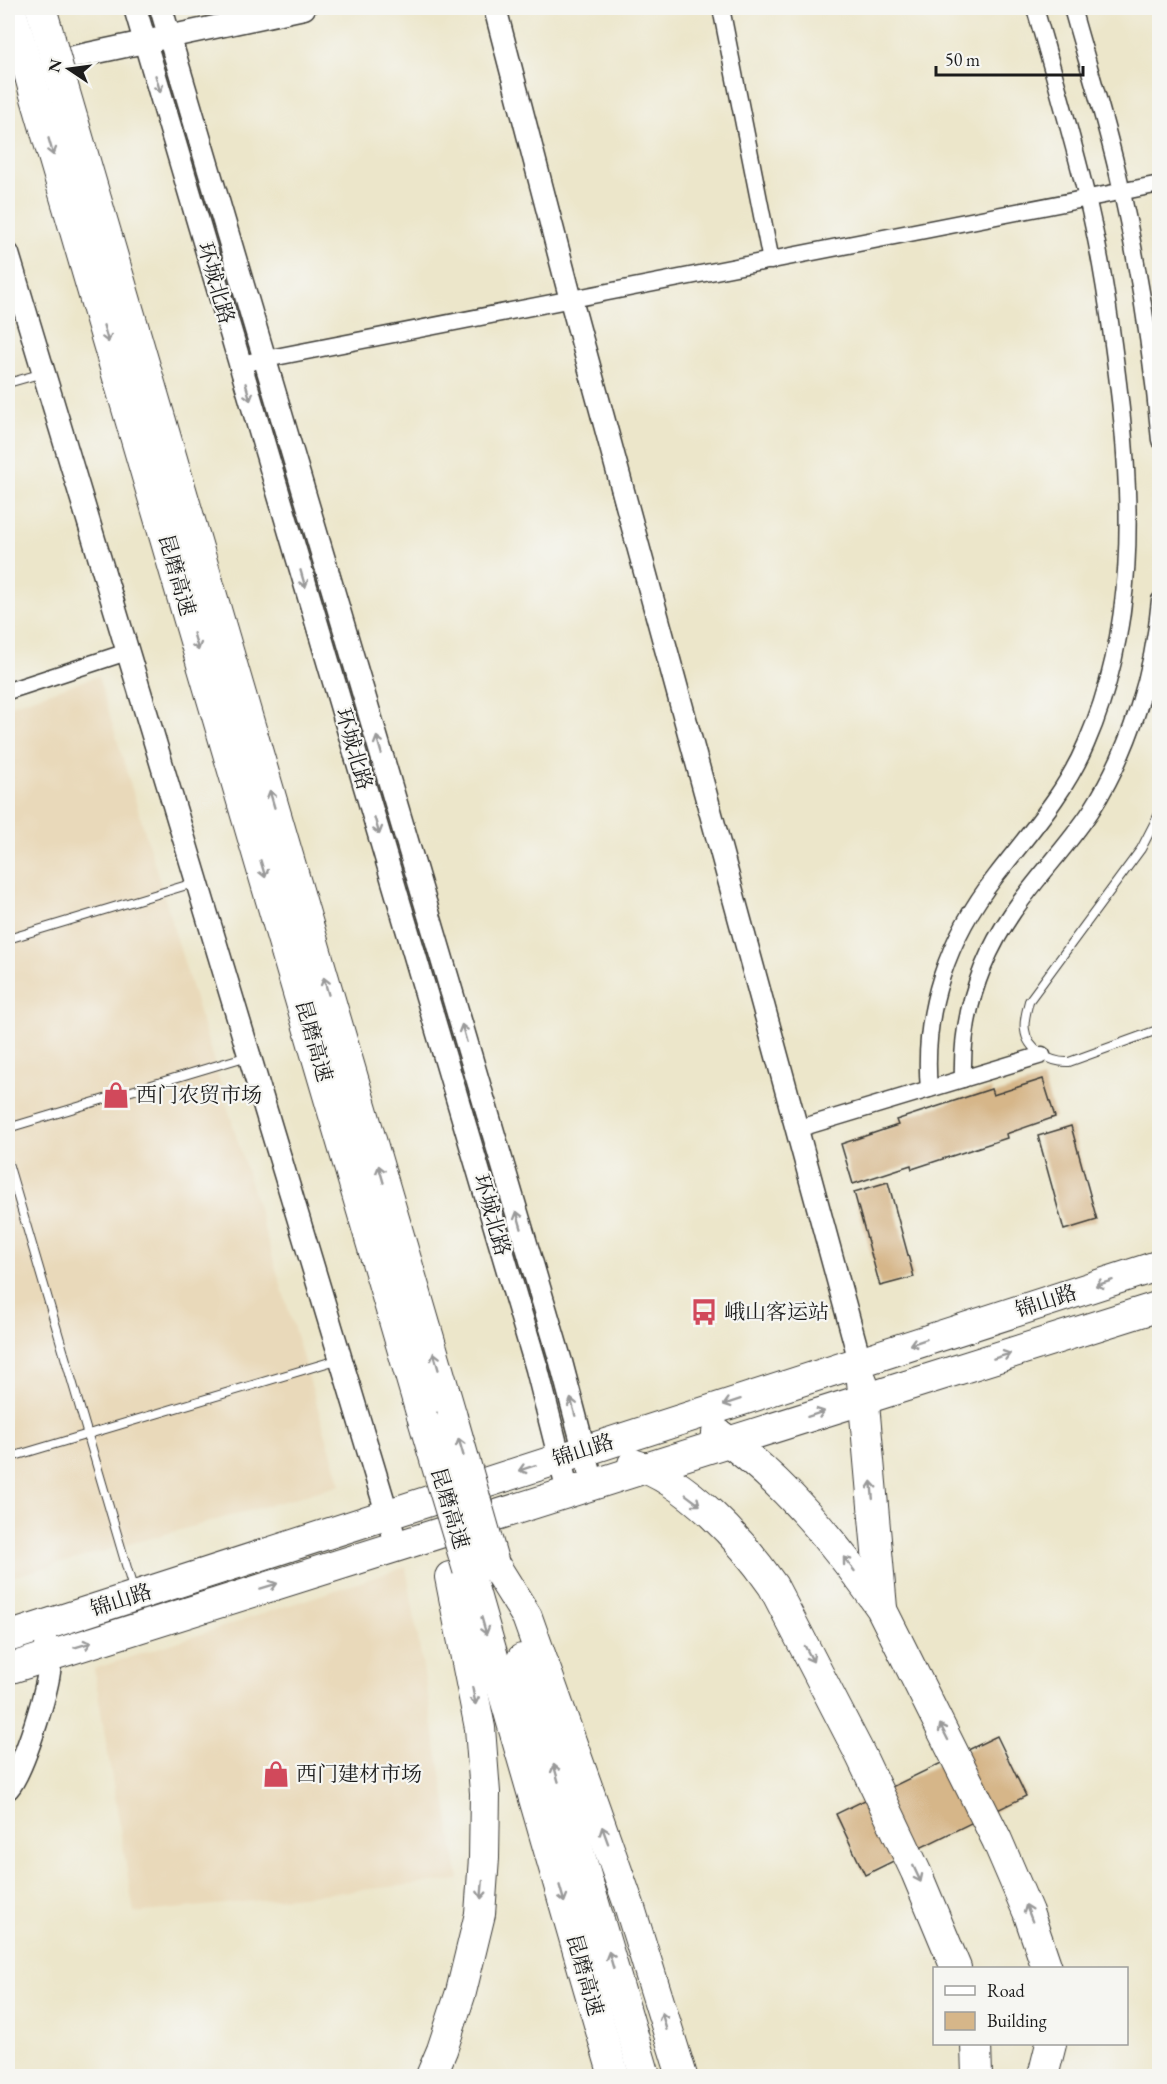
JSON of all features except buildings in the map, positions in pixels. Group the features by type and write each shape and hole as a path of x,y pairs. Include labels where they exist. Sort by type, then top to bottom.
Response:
{"highway":[{"name":"昆磨高速","path":"10,8 15,59 34,91 384,1278 417,1418 645,2076"},
{"name":"昆磨高速","path":"41,8 452,1417 471,1570 614,2076"},
{"name":"锦山路","path":"8,1637 689,1415 1160,1265"},
{"name":"锦山路","path":"8,1669 1160,1306"},
{"path":"860,1361 883,1611"},
{"path":"689,1415 729,1442 781,1486 859,1576 883,1611 971,1784 1014,1876 1047,1967"},
{"path":"572,1454 646,1468 698,1503 720,1522 758,1564 773,1586 810,1656 892,1822 945,1938 956,1967"},
{"path":"431,2076 461,1992 480,1914 485,1793 471,1570"},
{"path":"471,1570 527,1617 629,1905 682,2076"},
{"path":"976,2045 976,2076"},
{"path":"1043,2076 1051,2045"}],"main road":[{"name":"环城北路","path":"135,8 537,1369 572,1454"},
{"name":"环城北路","path":"161,8 558,1350 572,1454 580,1488"},
{"path":"15,59 145,41 304,8"},
{"path":"495,8 571,300 860,1361"},
{"path":"8,254 397,1546"},
{"path":"8,1788 27,1753 49,1672 50,1655 41,1626"}],"street":[{"path":"721,8 771,261"},
{"path":"929,1089 928,1035 943,969 975,905 1046,814 1069,778 1086,745 1101,705 1114,659 1123,612 1127,558 1127,490 1122,416 1112,331 1087,198 1035,8"},
{"path":"1072,8 1122,191 1147,326 1160,440"},
{"path":"240,364 1160,184"},
{"path":"963,1079 965,1025 973,989 985,960 1014,911 1067,845 1091,810 1113,771 1131,728 1143,689 1160,600"},
{"path":"8,691 127,651"},
{"path":"797,1129 1042,1055"}],"lane":[{"path":"8,383 44,373"},
{"path":"1160,812 1141,849 1029,1001 1025,1033 1042,1055 1059,1063 1069,1062 1160,1029"},
{"path":"8,939 197,882"},
{"path":"8,1128 249,1056"},
{"path":"8,1163 135,1596"},
{"path":"8,1458 340,1359"}],"shaded area":[{"name":"西门农贸市场","path":"98,676 341,1485 8,1578 8,706"},
{"name":"西门建材市场","path":"406,1567 459,1880 134,1913 94,1669"}],"place":[{"name":"西门农贸市场","path":"116,1095"},
{"name":"峨山客运站","path":"704,1312"},
{"name":"西门建材市场","path":"276,1774"}]}
